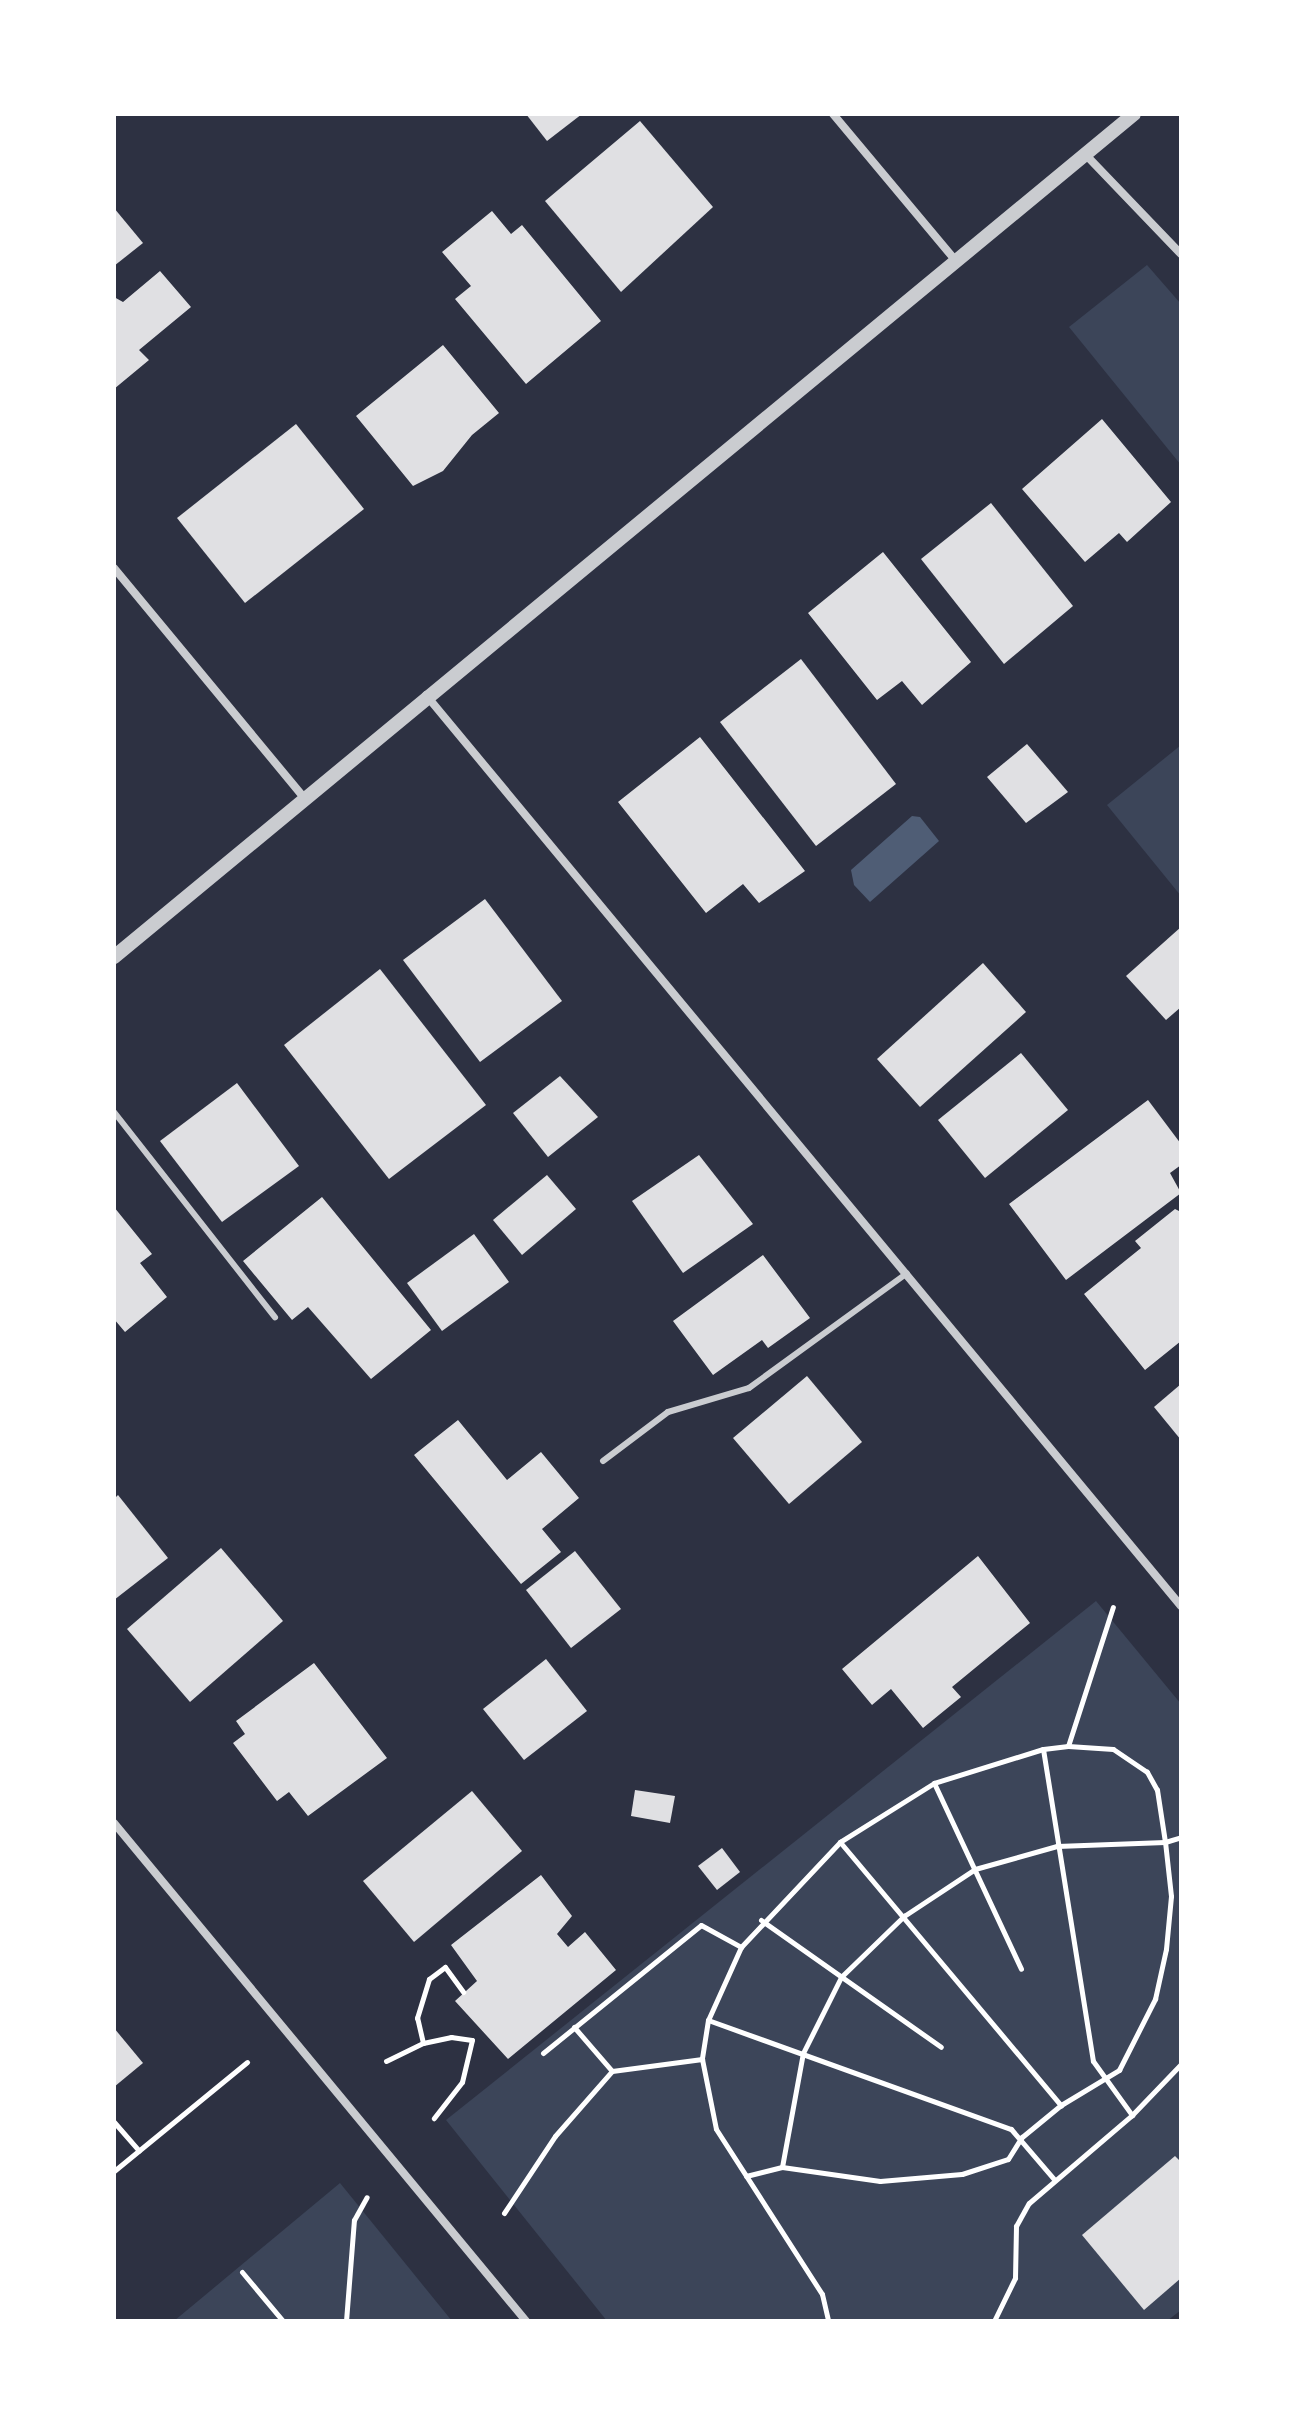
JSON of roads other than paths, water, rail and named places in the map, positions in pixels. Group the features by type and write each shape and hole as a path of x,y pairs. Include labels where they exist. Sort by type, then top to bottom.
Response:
{"street":[{"path":"833,114 956,261"},
{"path":"114,957 426,695 1134,114"},
{"path":"1085,154 1181,254"},
{"path":"114,568 304,798"},
{"path":"426,695 1181,1606"},
{"path":"114,1823 526,2321"}],"lane":[{"path":"114,1112 275,1317"},
{"path":"603,1461 668,1412 749,1388 907,1273"}]}
